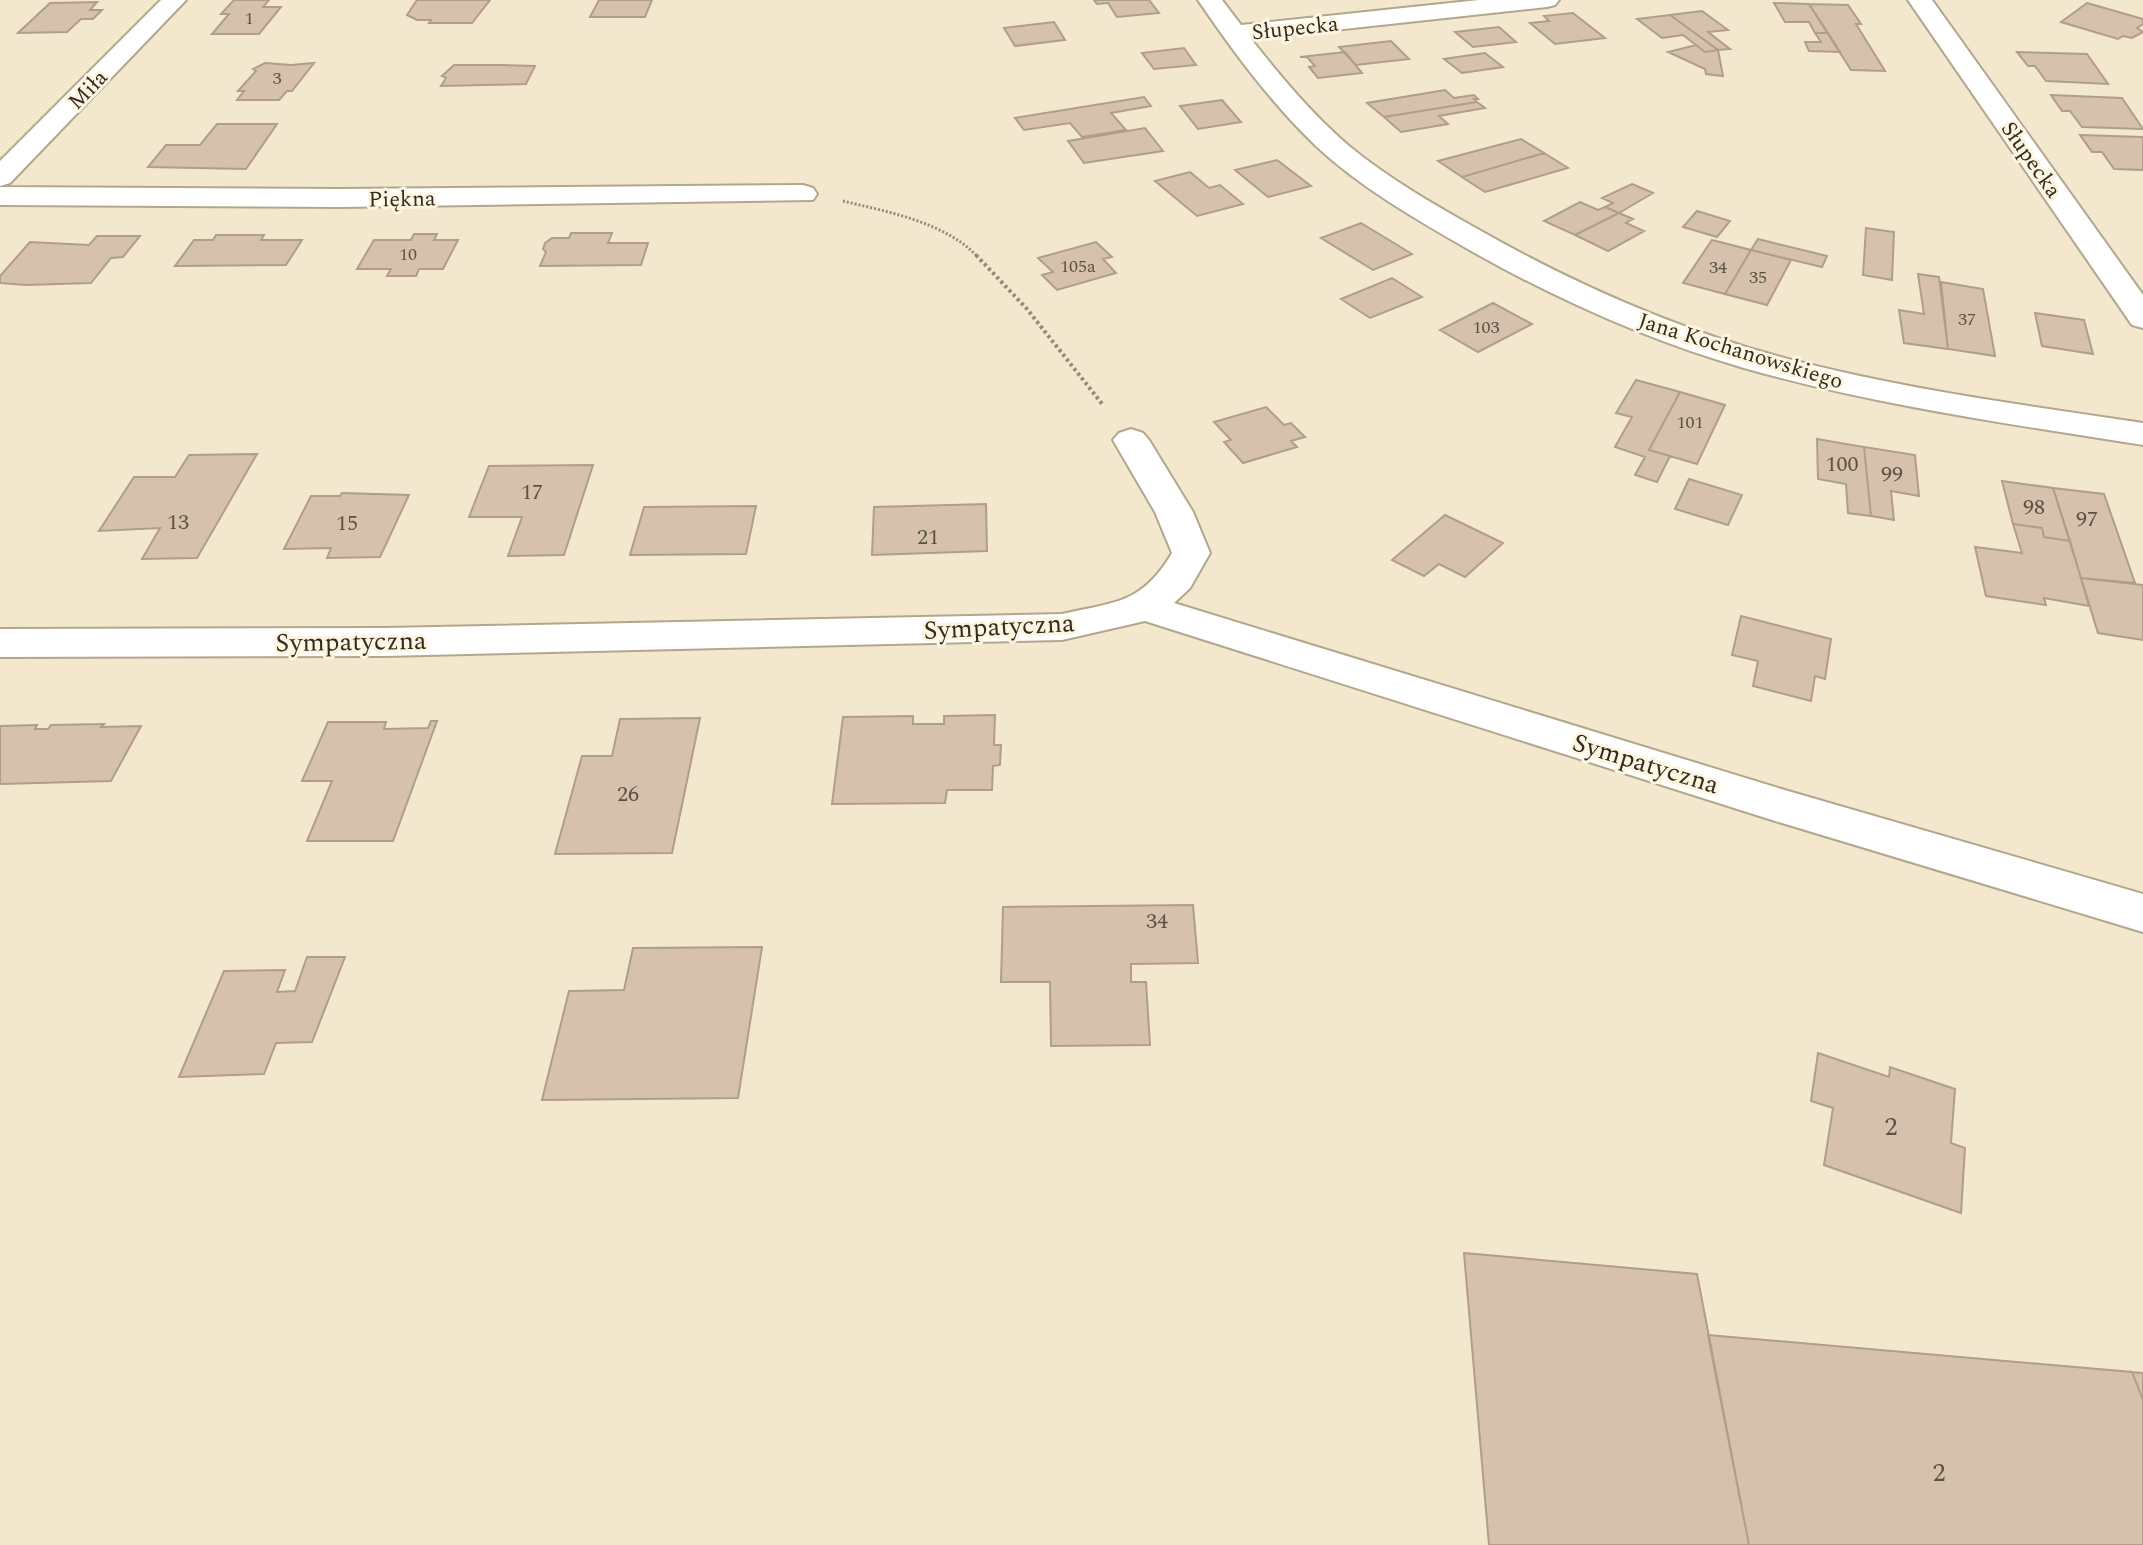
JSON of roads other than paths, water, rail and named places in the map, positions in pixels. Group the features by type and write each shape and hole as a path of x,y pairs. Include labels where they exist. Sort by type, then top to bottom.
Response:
{"street":[{"name":"Miła","path":"0,177 174,0"},
{"name":"Jana Kochanowskiego","path":"1210,0 1234,33 1326,140 1373,177 1526,270 1603,306 1693,340 1796,371 1903,395 2143,434"},
{"name":"Słupecka","path":"1234,33 1547,0"},
{"name":"Słupecka","path":"1920,0 2143,318"},
{"name":"Piękna","path":"0,196 340,198 803,194"},
{"path":"1131,440 1174,512 1191,553 1176,579 1146,608"},
{"name":"Sympatyczna","path":"0,643 400,641 1062,627 1146,608 1788,808 2143,913"}]}
